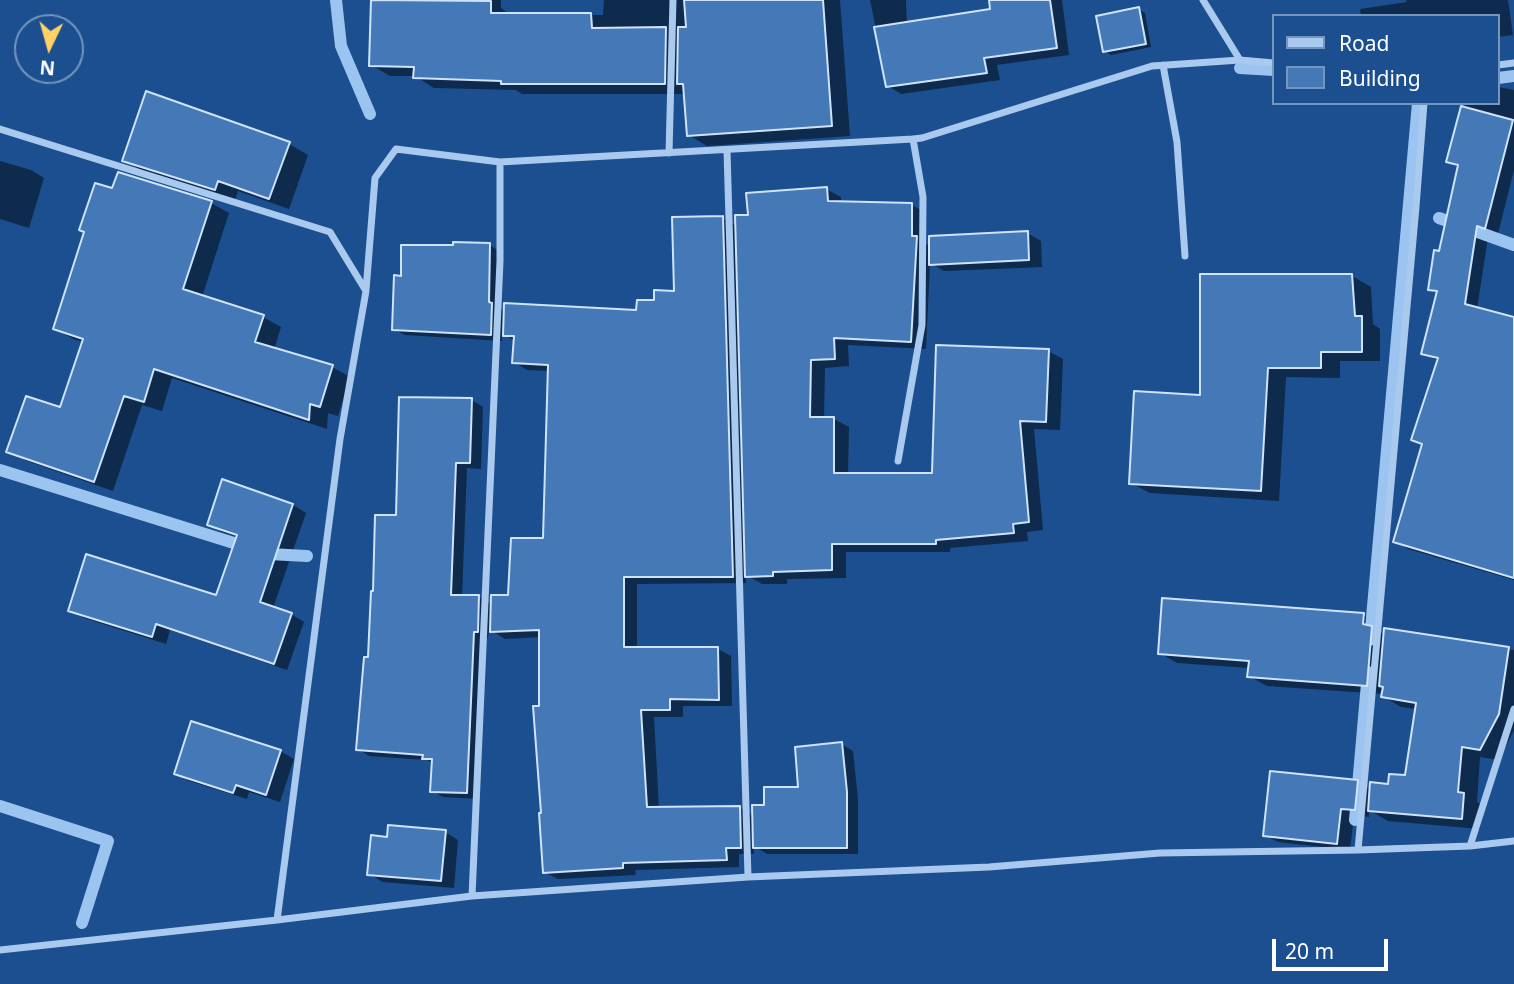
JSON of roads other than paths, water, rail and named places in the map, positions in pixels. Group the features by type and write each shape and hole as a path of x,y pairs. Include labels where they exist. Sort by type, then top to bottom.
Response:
{"street":[{"path":"669,153 673,0"},
{"path":"1203,0 1240,60"},
{"path":"277,920 340,439 366,291 375,178 396,149 500,162 913,139 1152,66 1240,60 1272,63"},
{"path":"1163,65 1177,142 1185,256"},
{"path":"1358,850 1424,105"},
{"path":"0,129 330,232 366,291"},
{"path":"898,461 922,325 923,197 913,139"},
{"path":"727,150 748,877"},
{"path":"472,896 500,261 500,162"},
{"path":"1470,846 1514,709"},
{"path":"0,950 472,896 748,877 989,867 1160,853 1358,850 1470,846 1514,841"}],"waterway":[{"path":"336,0 341,46 370,114"},
{"path":"1240,68 1272,70"},
{"path":"1500,78 1514,76"},
{"path":"1370,640 1418,105"},
{"path":"1439,218 1514,245"},
{"path":"0,470 269,554 307,556"},
{"path":"1355,820 1368,672"},
{"path":"0,806 108,841 82,923"}]}
